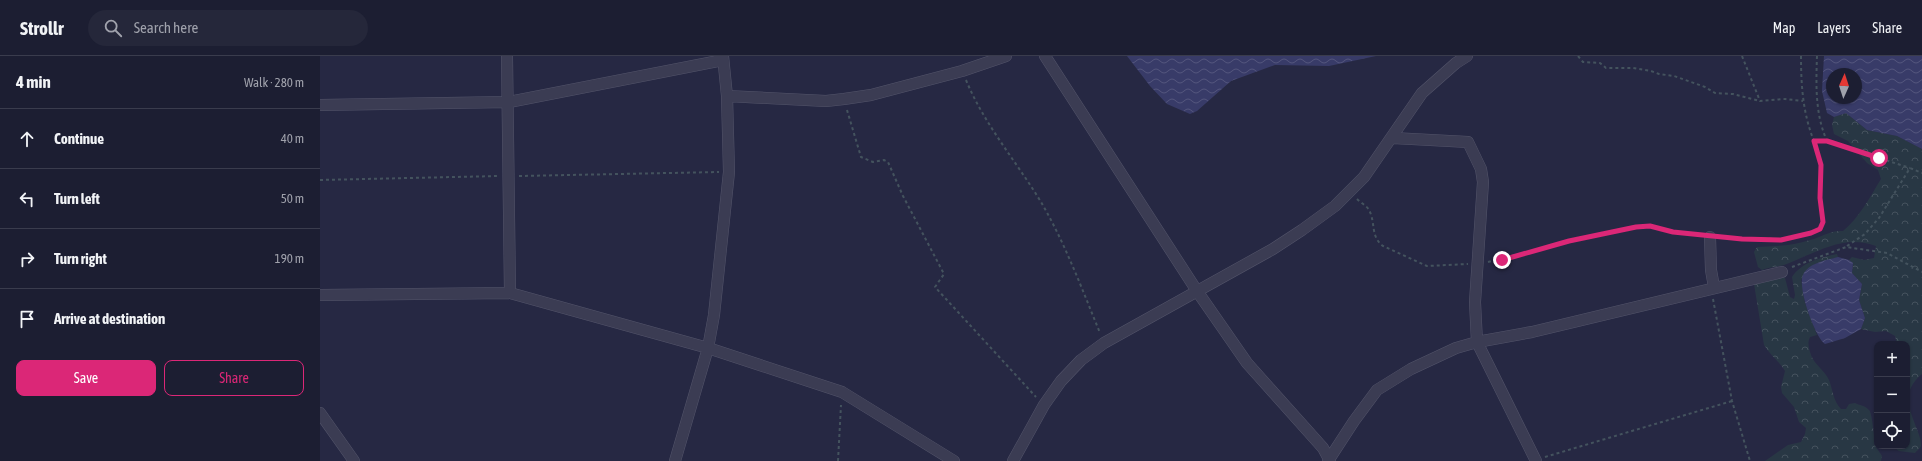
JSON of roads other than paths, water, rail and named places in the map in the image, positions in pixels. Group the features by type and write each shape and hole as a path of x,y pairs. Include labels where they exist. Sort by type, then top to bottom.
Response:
{"street":[{"path":"507,56 509,102 510,293"},
{"path":"727,96 826,101 844,99 871,95 962,71 1006,56"},
{"path":"1045,56 1065,84 1197,291 1247,363 1323,448 1329,461"},
{"path":"1013,461 1044,405 1081,360 1104,343 1272,249 1302,230 1350,193 1393,138 1410,109 1422,93 1456,60 1466,56"},
{"path":"320,105 509,102 723,58 727,96 729,172 714,315 708,348 675,461"},
{"path":"1393,138 1468,142 1481,169 1483,182 1475,302 1477,342 1536,461"},
{"path":"1710,237 1713,288"},
{"path":"1329,461 1354,421 1377,390 1411,369 1456,348 1477,342 1532,332 1782,272"},
{"path":"320,295 510,293 708,348 842,392 954,461"},
{"path":"320,414 354,461"}],"water":[{"path":"1127,56 1376,56 1329,66 1275,65 1231,81 1197,111 1190,114 1167,104 1150,86"},
{"path":"1824,56 1922,56 1922,149 1897,136 1867,130 1846,113 1834,117 1827,113 1822,91"},
{"path":"1838,257 1849,260 1853,263 1852,273 1862,284 1859,300 1865,318 1861,329 1845,338 1825,344 1816,332 1812,322 1802,290 1802,281 1805,271 1813,265"}]}
